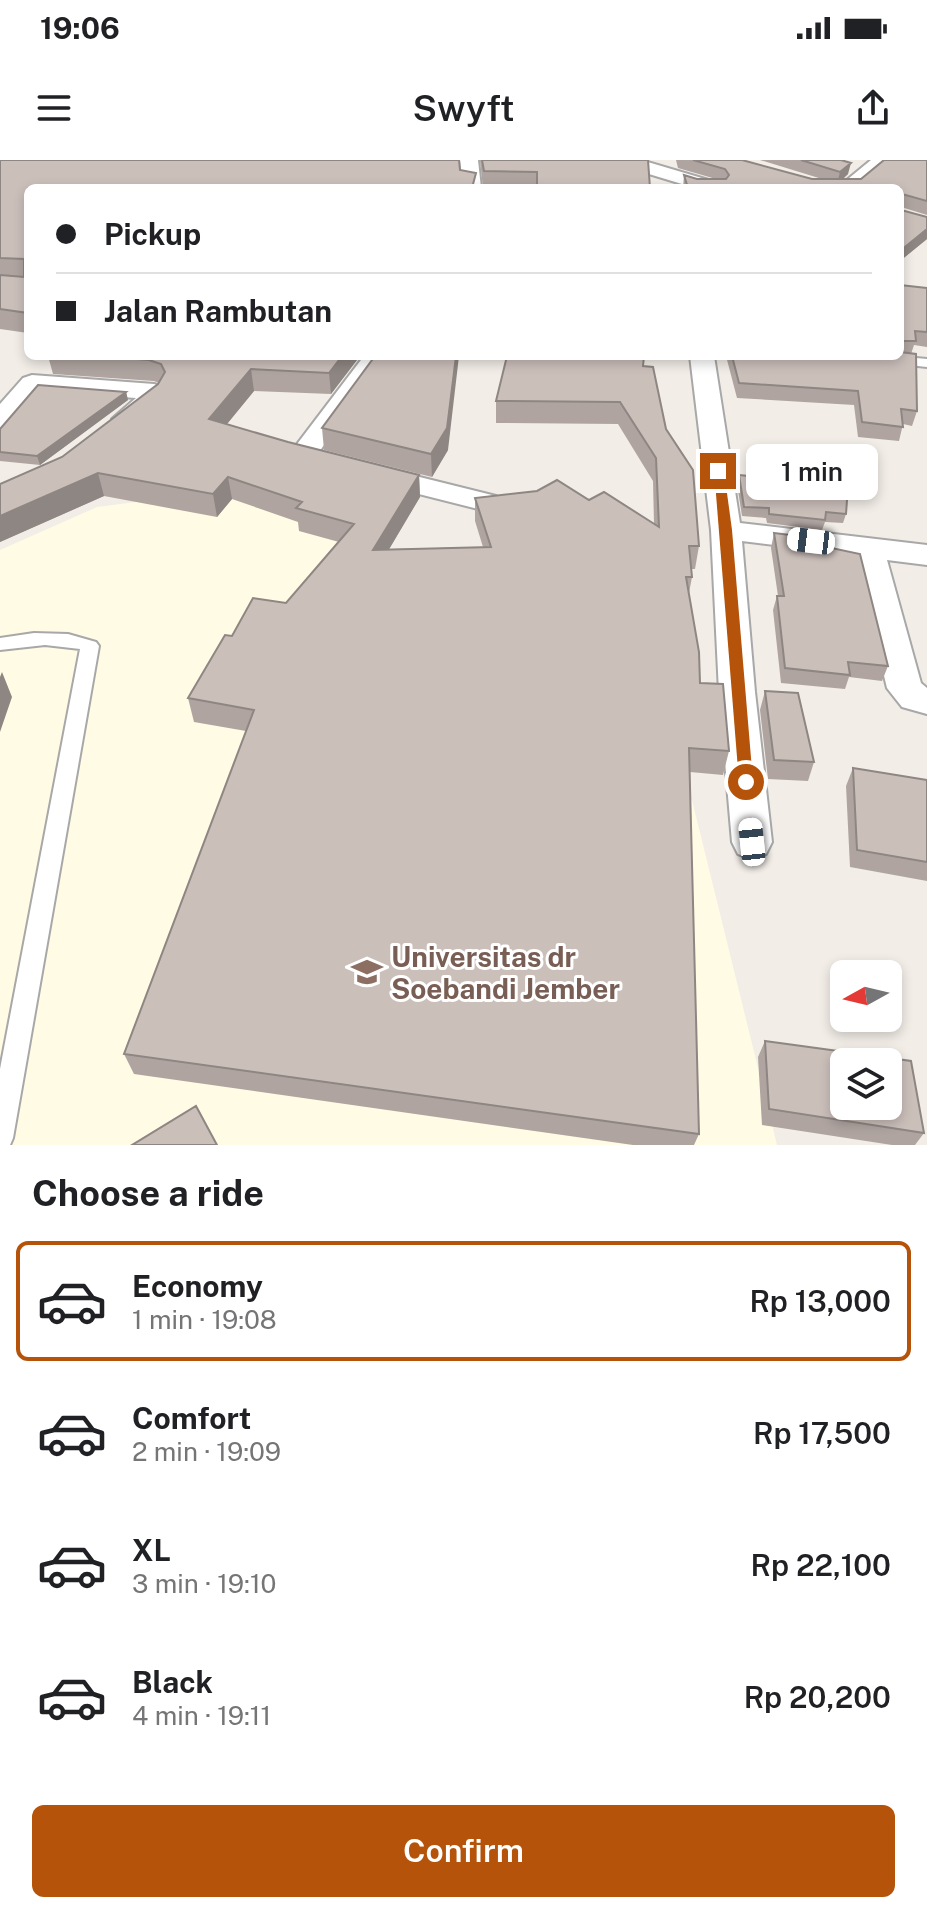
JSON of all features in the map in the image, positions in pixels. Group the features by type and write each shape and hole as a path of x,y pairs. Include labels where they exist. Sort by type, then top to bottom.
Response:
{"street":[{"path":"469,160 472,184"},
{"path":"622,160 702,184"},
{"path":"841,164 875,166"},
{"path":"851,184 875,166"},
{"path":"373,360 302,456 486,502"},
{"path":"703,360 726,530 737,692 752,842"},
{"path":"0,420 32,383 154,392 152,398 105,434"},
{"path":"726,530 927,555"},
{"path":"868,548 905,688 915,698 927,701"}],"lane":[{"path":"895,360 927,363"},
{"path":"0,644 53,637 76,640 90,646 0,1138"}],"shaded area":[{"name":"Universitas dr Soebandi Jember","path":"236,489 348,545 243,753 692,800 777,1145 0,1145 0,550 97,507"}],"building":[{"path":"0,160 459,160 460,170 476,173 473,184 24,184 24,259 0,258"},
{"path":"482,160 648,160 650,184 537,184 537,172 484,171"},
{"path":"693,160 742,160 812,179 861,179 884,160 927,160 927,201 904,195 904,184 687,184 684,175 697,179 726,179 729,175 725,169"},
{"path":"801,160 841,160 851,163 840,172"},
{"path":"904,211 927,217 927,229 904,248"},
{"path":"0,275 24,277 24,312 0,309"},
{"path":"904,285 927,288 927,332 915,331 916,341 904,341"},
{"path":"904,352 916,354 917,411 901,409 903,427 862,422 858,391 739,383 733,360 904,360"},
{"path":"149,360 339,360 329,373 251,369 209,419 419,475 373,550 491,547 475,498 537,491 557,480 589,500 604,492 659,527 656,458 620,402 496,401 506,360 644,360 643,366 653,367 666,429 693,470 699,546 689,546 692,577 686,577 699,652 700,683 723,684 729,751 689,748 699,1134 124,1054 254,710 188,698 225,635 232,636 253,598 286,603 354,524 296,508 302,502 228,477 213,494 98,473 0,516 0,484 62,457 158,384 165,372 161,364"},
{"path":"372,360 456,360 447,428 431,454 322,428"},
{"path":"38,385 126,392 37,456 0,452 0,429"},
{"path":"739,475 848,486 846,514 826,512 825,520 769,514 769,508 744,507"},
{"path":"774,533 823,539 822,546 860,554 888,666 848,662 850,675 785,668 777,596 784,596"},
{"path":"765,691 798,693 814,762 774,760"},
{"path":"853,768 927,780 927,862 857,850"},
{"path":"765,1041 830,1050 830,1118 769,1109"},
{"path":"902,1060 911,1061 924,1133 840,1120 902,1120"},
{"path":"196,1106 217,1145 132,1145"}],"place":[{"name":"Universitas dr Soebandi Jember","path":"367,972"}],"route":[{"path":"718,471 726,530 746,782"}]}
